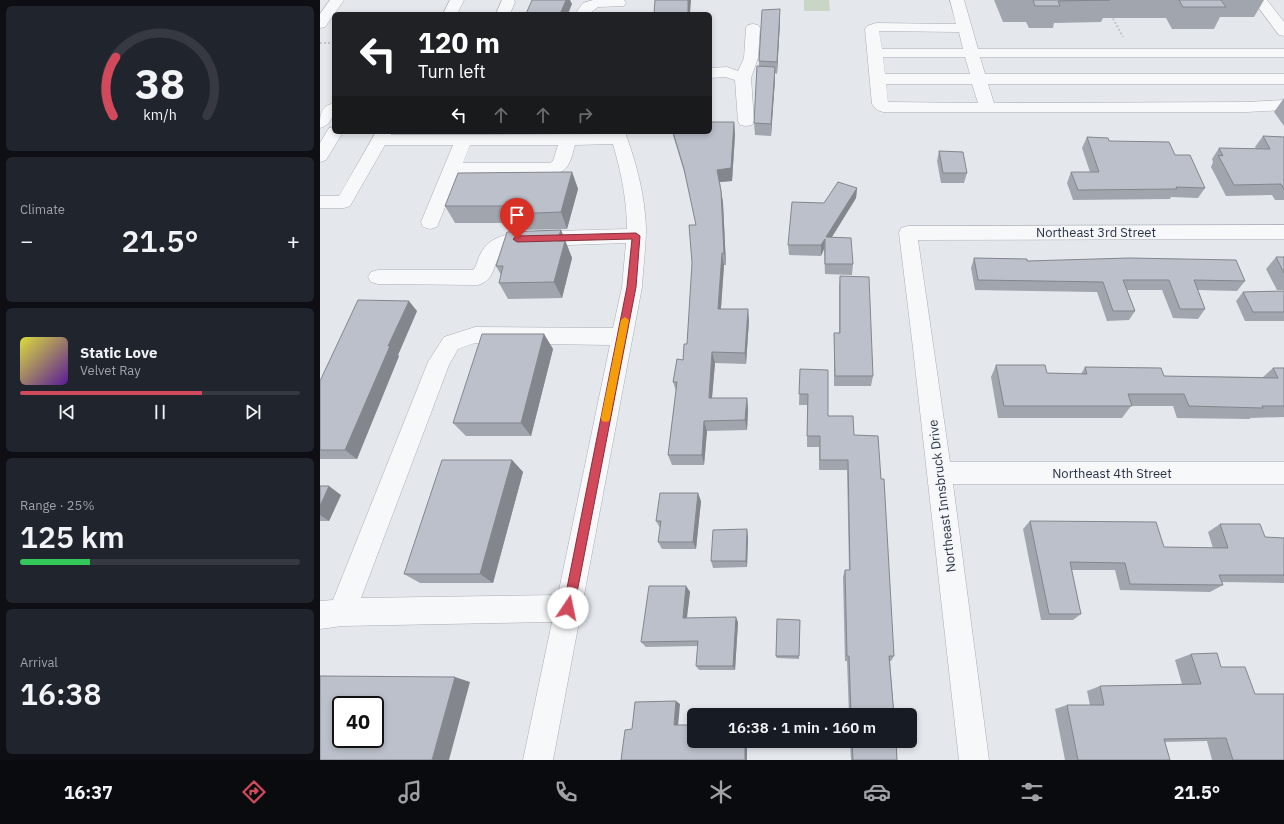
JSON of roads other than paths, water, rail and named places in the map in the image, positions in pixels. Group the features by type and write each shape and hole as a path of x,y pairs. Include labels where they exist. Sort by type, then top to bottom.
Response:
{"street":[{"path":"320,24 337,0"},
{"path":"451,12 457,0"},
{"path":"957,0 987,108"},
{"path":"1260,0 1284,32"},
{"path":"583,12 585,7 590,4 618,6"},
{"path":"964,28 876,27 872,29 880,104 883,107 987,108 1284,106"},
{"path":"746,121 743,78 752,58 753,28"},
{"path":"320,30 332,30"},
{"path":"875,52 1284,53"},
{"path":"712,73 727,72 743,78"},
{"path":"878,79 1284,79"},
{"path":"320,123 332,109"},
{"path":"320,202 344,202 381,136 568,139 619,136 627,164 634,199 636,236 632,287 538,760"},
{"path":"320,156 328,137"},
{"path":"430,222 452,169 454,137"},
{"path":"452,169 554,169 561,164 568,139"},
{"name":"Northeast 3rd Street","path":"908,232 1284,232"},
{"name":"Northeast Innsbruck Drive","path":"908,232 974,760"},
{"path":"378,277 478,278 484,273 491,251 503,242 517,239 636,236"},
{"path":"568,608 331,614 439,362 451,343 475,335 622,337"},
{"name":"Northeast 4th Street","path":"939,473 1284,473"}]}
